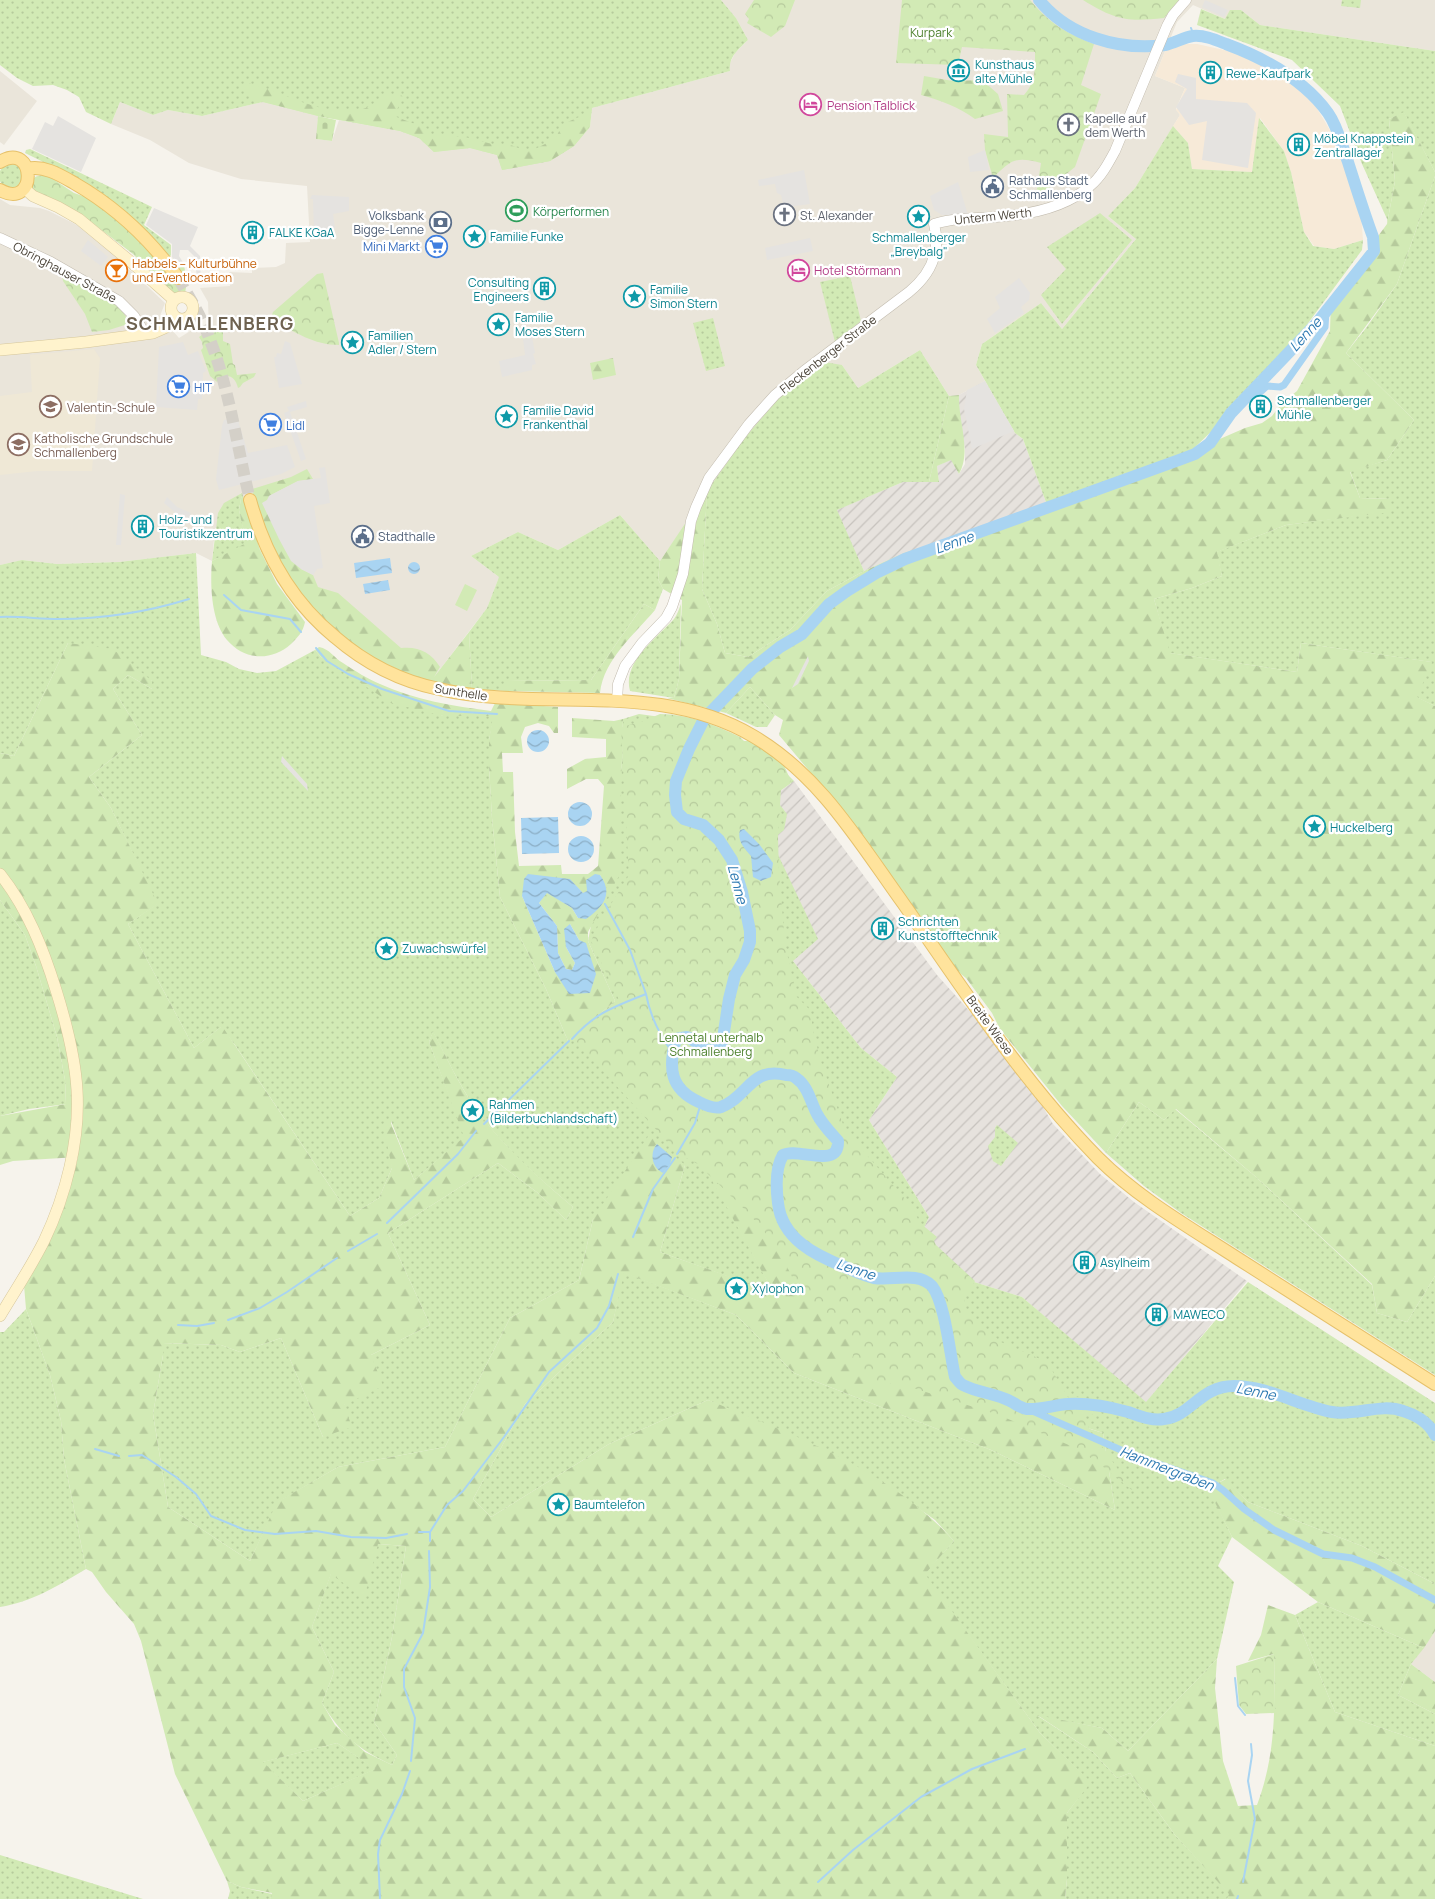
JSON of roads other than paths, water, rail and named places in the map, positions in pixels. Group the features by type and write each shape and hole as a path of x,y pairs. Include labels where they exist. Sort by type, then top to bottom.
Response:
{"main road":[{"path":"0,161 16,158 27,169 28,180 24,188 12,194 0,190"},
{"path":"27,169 37,168 52,172 90,192 107,204 144,236 178,278"},
{"path":"24,188 33,196 79,219 174,300"},
{"path":"186,298 193,306 190,316 183,320 176,318 171,309 174,300 186,298"},
{"path":"0,350 86,342 159,331 169,326 176,318"},
{"name":"Sunthelle","path":"250,500 259,530 273,562 296,598 322,626 355,653 376,666 402,678 438,689 479,696 617,701 666,706"},
{"name":"Breite Wiese","path":"666,706 713,718 748,732 764,742 806,776 841,816 1019,1066 1050,1105 1098,1158 1158,1206 1435,1384"},
{"path":"0,874 17,897 31,923 48,965 69,1042 77,1089 76,1131 62,1196 45,1238 0,1316"}],"street":[{"name":"Unterm Werth","path":"934,224 951,220 1033,212 1065,201 1086,190 1100,176 1114,152 1166,28 1173,15 1186,0"},
{"name":"Fleckenberger Straße","path":"617,701 618,684 625,666 642,643 666,618 677,596 683,574 694,511 710,478 749,424 775,395 920,282 929,270 935,253 937,241 934,224"},
{"name":"Obringhauser Straße","path":"0,238 51,262 119,301 134,316 141,327 142,334"}],"water":[{"path":"390,558 392,573 356,578 354,563"},
{"path":"412,562 416,562 420,568 416,574 412,574 408,570 408,566"},
{"path":"388,580 390,590 365,594 363,584"},
{"path":"534,730 542,730 549,737 549,745 542,752 534,752 527,745 527,737"},
{"path":"580,802 589,805 592,814 589,823 580,826 571,823 568,814 571,805"},
{"path":"558,817 559,853 522,854 521,818"},
{"path":"744,829 759,844 773,863 771,877 761,881 753,877 751,856 739,838 740,830"},
{"path":"581,836 590,840 594,849 590,858 581,862 572,858 568,849 572,840"},
{"path":"528,874 570,879 583,893 587,891 586,880 595,874 600,875 604,882 606,888 605,900 586,919 578,918 572,908 547,893 539,903 557,926 558,953 566,969 572,970 575,963 566,947 564,929 570,924 579,940 586,943 596,974 590,993 569,994 555,972 522,896 524,879"},
{"path":"657,1144 672,1157 670,1164 663,1173 656,1168 652,1156"}],"waterway":[{"name":"Lenne","path":"1039,0 1064,23 1079,32 1096,38 1130,46 1148,46 1165,45 1193,36 1206,37 1255,56 1295,80 1318,101 1334,124 1373,237 1374,251 1316,324 1231,413 1210,443 1195,454 905,559 878,572 829,604 802,634 780,647 752,669 704,719 676,781 677,812 684,819 703,825 719,840 732,860 742,892 750,931 750,942 744,960 735,975 729,999 722,1045 716,1049 707,1050 687,1037 676,1039 672,1059 674,1076 677,1084 689,1097 716,1107 721,1107 738,1097 750,1084 765,1075 774,1073 790,1075 800,1081 819,1118 838,1141 837,1150 825,1156 790,1153 783,1155 777,1172 777,1191 781,1216 786,1226 793,1236 812,1251 859,1273 881,1279 904,1277 920,1279 932,1286 937,1294 944,1316 955,1377 962,1384 975,1390 1004,1398 1027,1409 1082,1404 1114,1408 1155,1419 1164,1419 1182,1413 1204,1396 1222,1387 1247,1387 1332,1412 1341,1413 1386,1408 1403,1411 1422,1420 1435,1435"},
{"path":"1191,28 1194,36"},
{"path":"1245,399 1254,398 1267,386 1280,387 1284,385 1325,327 1326,311"},
{"path":"224,595 241,610 290,619 301,632"},
{"path":"0,617 91,618 157,608 189,599"},
{"path":"316,648 327,661 348,674 382,689 449,711 497,714"},
{"path":"605,904 630,950 646,994"},
{"path":"572,1039 589,1022 606,1011 646,994 656,1024 672,1052"},
{"path":"484,1124 569,1041"},
{"path":"677,1154 695,1123 701,1103"},
{"path":"387,1223 458,1154 476,1131"},
{"path":"633,1237 653,1189 675,1158"},
{"path":"348,1251 377,1234"},
{"path":"228,1320 260,1308 337,1258"},
{"path":"430,1541 430,1532 447,1505 463,1491 504,1437 549,1372 597,1328 609,1306 618,1274"},
{"path":"178,1325 197,1326 214,1323"},
{"name":"Hammergraben","path":"1028,1409 1130,1454 1213,1483 1244,1509 1274,1530 1323,1554 1352,1558 1375,1567 1435,1600"},
{"path":"95,1449 119,1456"},
{"path":"129,1456 142,1455 176,1477 196,1494 211,1516 245,1530 275,1534 316,1531 351,1537 386,1538 407,1534"},
{"path":"419,1532 430,1532"},
{"path":"411,1761 415,1718 404,1687 404,1669 423,1633 430,1587 429,1551"},
{"path":"1235,1678 1238,1706 1245,1715"},
{"path":"1243,1882 1255,1819 1248,1781 1252,1755 1251,1744"},
{"path":"818,1882 853,1850 921,1797 972,1769 1025,1749"},
{"path":"380,1899 378,1854 380,1840 402,1794 410,1771"}],"tunnel":[{"path":"178,278 203,324 217,359 228,399 250,500"}],"place":[{"name":"Kunsthaus alte Mühle","path":"959,71"},
{"name":"Rewe-Kaufpark","path":"1210,73"},
{"name":"Pension Talblick","path":"811,105"},
{"name":"Kapelle auf dem Werth","path":"1069,125"},
{"name":"Möbel Knappstein Zentrallager","path":"1298,145"},
{"name":"Rathaus Stadt Schmallenberg","path":"993,187"},
{"name":"Körperformen","path":"517,211"},
{"name":"St. Alexander","path":"784,215"},
{"name":"Schmallenberger „Breybalg\"","path":"919,216"},
{"name":"Volksbank Bigge-Lenne","path":"440,222"},
{"name":"FALKE KGaA","path":"253,232"},
{"name":"Familie Funke","path":"474,236"},
{"name":"Mini Markt","path":"436,246"},
{"name":"Habbels – Kulturbühne und Eventlocation","path":"116,270"},
{"name":"Hotel Störmann","path":"798,270"},
{"name":"Consulting Engineers","path":"545,289"},
{"name":"Familie Simon Stern","path":"634,296"},
{"name":"Familie Moses Stern","path":"499,324"},
{"name":"Familien Adler / Stern","path":"352,342"},
{"name":"HIT","path":"178,387"},
{"name":"Valentin-Schule","path":"51,407"},
{"name":"Schmallenberger Mühle","path":"1261,407"},
{"name":"Familie David Frankenthal","path":"507,417"},
{"name":"Lidl","path":"270,425"},
{"name":"Katholische Grundschule Schmallenberg","path":"18,445"},
{"name":"Holz- und Touristikzentrum","path":"143,526"},
{"name":"Stadthalle","path":"362,536"},
{"name":"Huckelberg","path":"1314,827"},
{"name":"Schrichten Kunststofftechnik","path":"882,928"},
{"name":"Zuwachswürfel","path":"386,948"},
{"name":"Rahmen (Bilderbuchlandschaft)","path":"473,1111"},
{"name":"Asylheim","path":"1084,1262"},
{"name":"Xylophon","path":"736,1288"},
{"name":"MAWECO","path":"1157,1314"},
{"name":"Baumtelefon","path":"558,1504"}],"district":[{"name":"SCHMALLENBERG","path":"210,323"}],"park label":[{"name":"Kurpark","path":"931,32"},
{"name":"Lennetal unterhalb Schmallenberg","path":"711,1044"}]}
